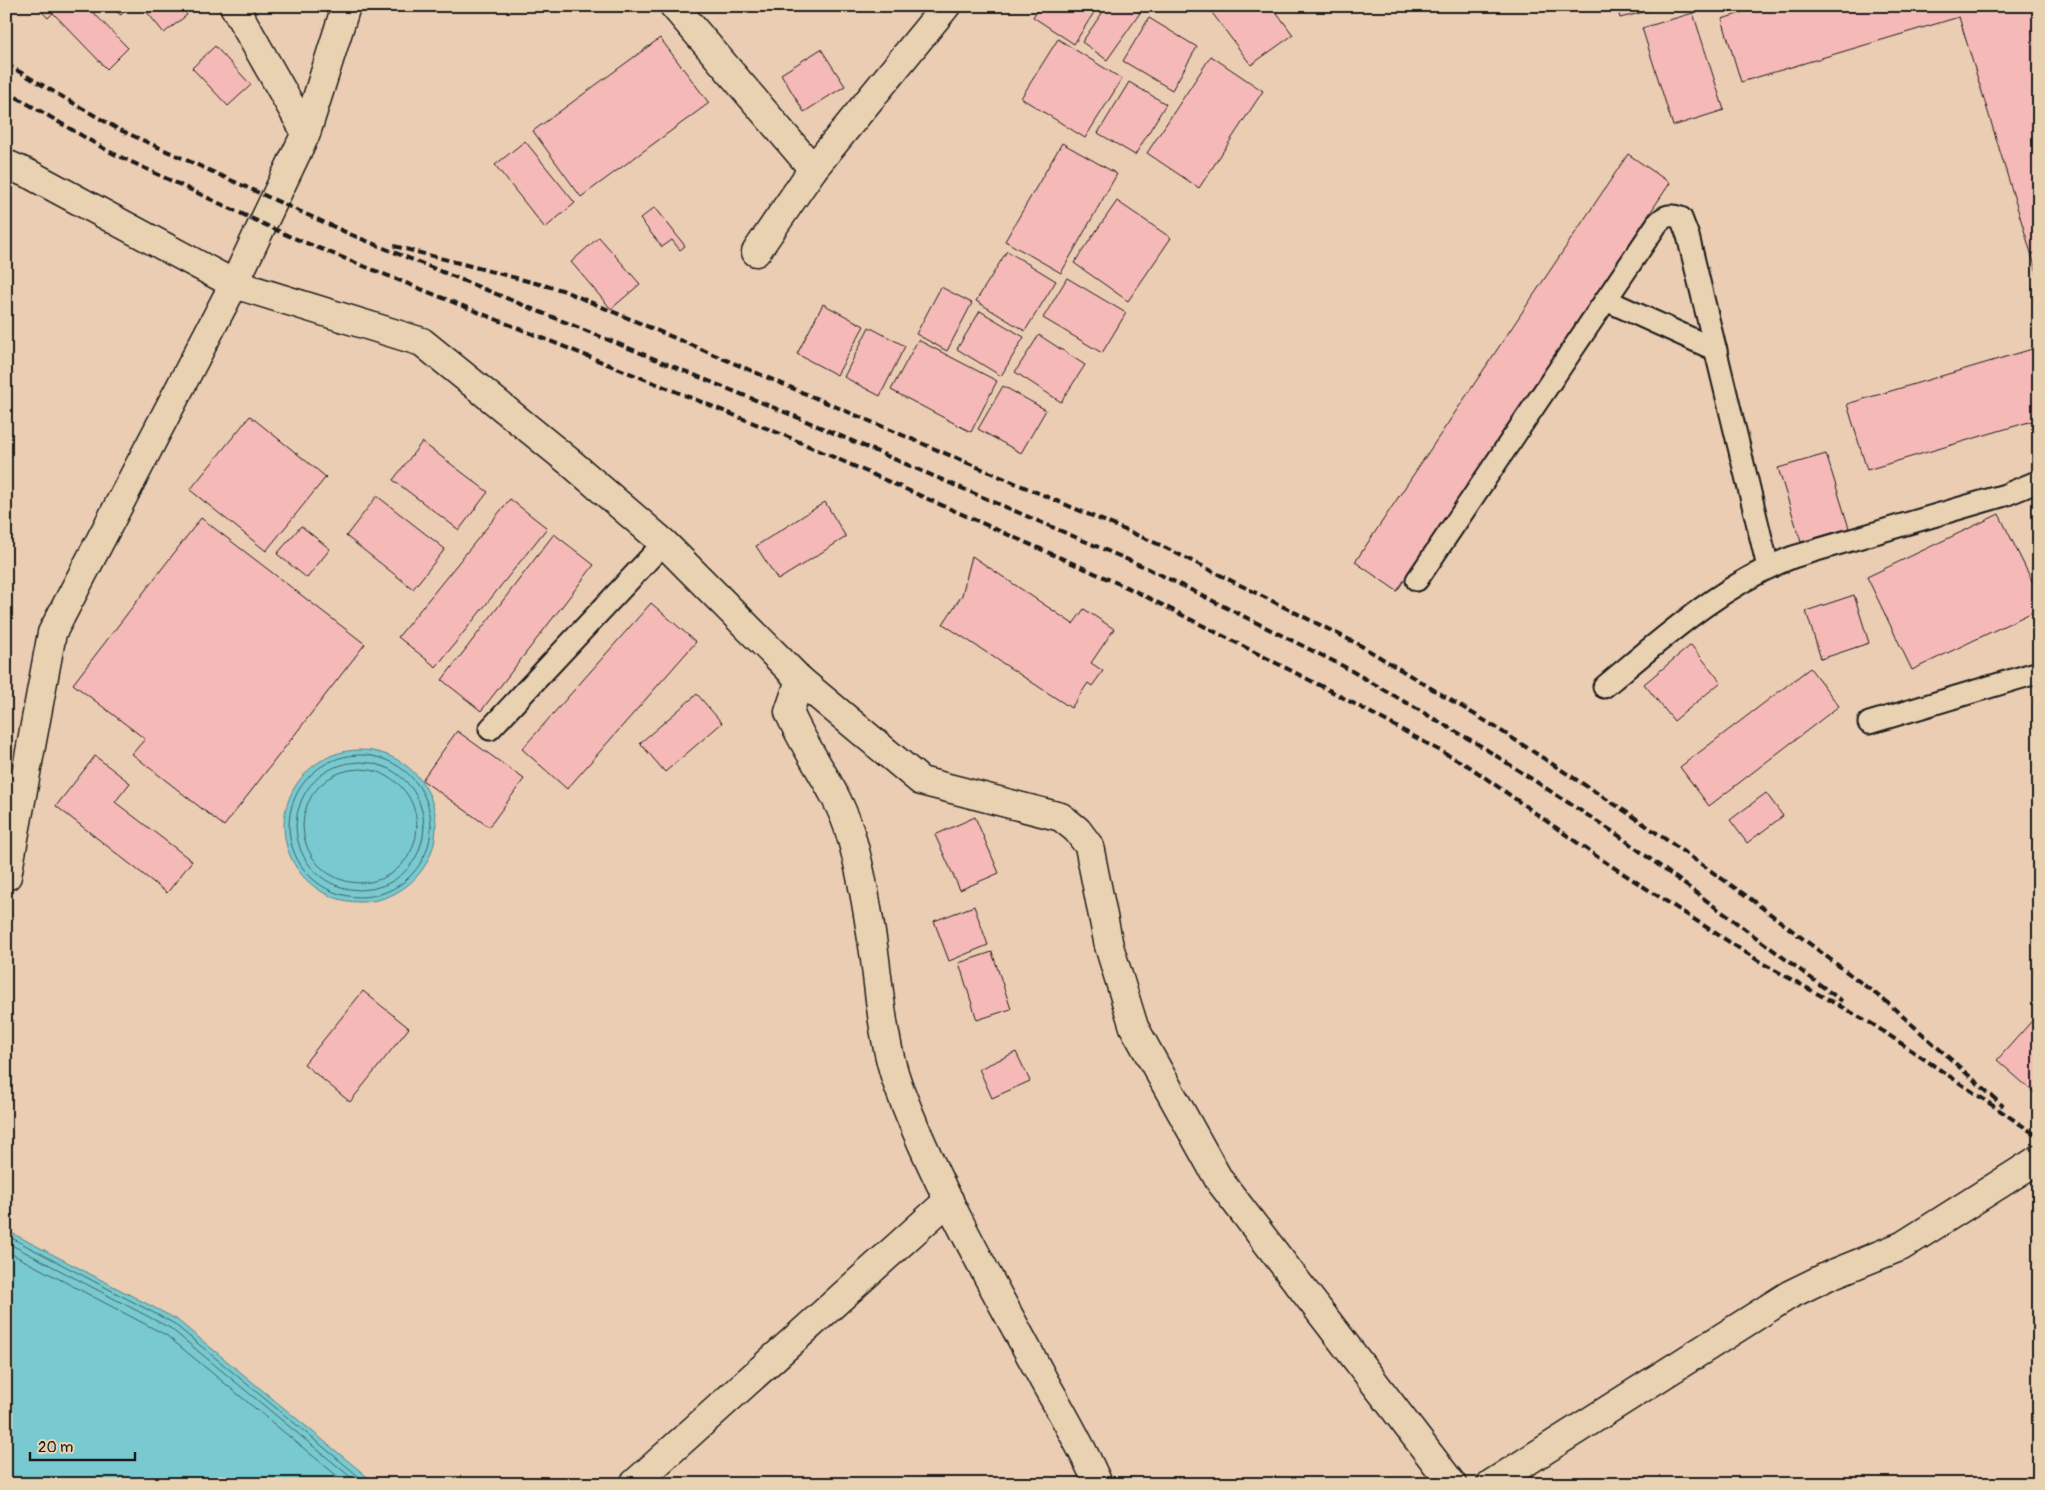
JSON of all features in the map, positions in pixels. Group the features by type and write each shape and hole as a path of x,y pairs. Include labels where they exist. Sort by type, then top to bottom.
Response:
{"street":[{"path":"234,6 306,133"},
{"path":"7,876 52,633 234,284 306,133 346,6"},
{"path":"674,6 813,169"},
{"path":"756,252 813,169 946,6"},
{"path":"6,164 31,175 234,284 422,342 572,463 664,543 800,680 921,781 1060,817 1077,830 1089,846 1109,946 1134,1027 1219,1180 1452,1484"},
{"path":"800,680 789,712 797,731 833,794 851,834 861,877 874,951 881,1016 897,1082 923,1145 949,1200 1098,1484"},
{"path":"1491,1484 1789,1295 1830,1275 1902,1246 2039,1159"},
{"path":"634,1484 949,1200"}],"lane":[{"path":"1417,580 1663,217 1672,215 1680,218 1688,236 1768,567"},
{"path":"1606,300 1716,350"},
{"path":"1604,687 1696,610 1768,567 1793,557 2005,495 2039,481"},
{"path":"490,729 664,543"},
{"path":"1869,723 2039,672"}],"water":[{"path":"360,750 389,756 402,763 413,773 423,784 430,797 436,826 430,855 423,868 413,879 402,889 389,896 360,902 331,896 318,889 307,879 297,868 290,855 284,826 290,797 297,784 307,773 318,763 331,756"},
{"path":"6,1230 176,1319 376,1484 6,1484"}],"building":[{"path":"36,6 87,6 128,48 107,69 53,13 48,18"},
{"path":"108,6 127,6 121,15"},
{"path":"142,6 180,6 187,15 164,33"},
{"path":"1040,6 1098,6 1074,44 1033,17"},
{"path":"1107,6 1130,6 1140,13 1107,60 1082,42"},
{"path":"1207,6 1272,6 1293,35 1251,65"},
{"path":"1617,6 1668,6 1620,18"},
{"path":"1763,6 2036,6 2039,16 2039,279 1959,17 1741,82 1722,19"},
{"path":"1693,13 1724,110 1673,126 1642,28"},
{"path":"1149,18 1197,47 1172,90 1123,61"},
{"path":"660,38 709,103 581,197 533,131"},
{"path":"1058,39 1122,79 1085,138 1021,98"},
{"path":"215,46 251,85 228,106 192,68"},
{"path":"821,49 845,86 804,112 781,74"},
{"path":"1211,56 1263,91 1199,188 1147,153"},
{"path":"1129,82 1166,104 1135,155 1098,133"},
{"path":"525,141 575,203 545,228 495,165"},
{"path":"1062,143 1117,174 1061,273 1005,241"},
{"path":"1628,154 1670,183 1397,591 1355,562"},
{"path":"1117,201 1171,238 1128,301 1074,263"},
{"path":"655,207 685,246 680,250 672,240 662,247 640,219"},
{"path":"599,237 640,284 611,309 571,262"},
{"path":"1007,251 1056,281 1025,331 976,301"},
{"path":"1067,278 1126,313 1102,353 1043,318"},
{"path":"941,287 972,303 947,351 916,334"},
{"path":"823,304 864,326 837,375 797,354"},
{"path":"980,311 1024,337 1001,376 957,349"},
{"path":"869,327 905,346 880,396 844,377"},
{"path":"1039,335 1085,365 1061,402 1015,372"},
{"path":"918,340 997,381 971,432 891,390"},
{"path":"2039,347 2039,419 1867,470 1847,404"},
{"path":"1003,386 1046,410 1021,453 978,429"},
{"path":"250,416 326,477 266,551 190,490"},
{"path":"422,442 488,492 459,530 393,480"},
{"path":"1826,454 1849,528 1801,542 1778,468"},
{"path":"377,496 445,549 413,589 346,536"},
{"path":"510,499 547,528 436,667 398,637"},
{"path":"825,502 846,537 778,580 756,546"},
{"path":"1999,514 2039,595 2039,609 1912,670 1867,577"},
{"path":"201,518 365,644 224,826 132,754 145,739 73,684"},
{"path":"301,526 330,549 307,578 277,554"},
{"path":"554,534 594,565 481,711 442,680"},
{"path":"972,556 1073,624 1084,609 1114,629 1091,663 1103,671 1092,686 1088,683 1071,708 943,624 962,595"},
{"path":"1854,595 1869,643 1821,659 1806,611"},
{"path":"651,603 696,642 567,789 522,749"},
{"path":"1691,645 1721,682 1674,721 1644,684"},
{"path":"1810,668 1839,706 1709,806 1680,767"},
{"path":"697,694 722,723 665,772 640,743"},
{"path":"457,731 524,779 489,827 422,780"},
{"path":"95,756 130,783 115,802 192,861 167,893 56,806"},
{"path":"1766,793 1783,816 1747,843 1730,820"},
{"path":"975,817 999,873 960,890 935,835"},
{"path":"974,906 988,945 949,961 934,921"},
{"path":"992,952 1011,1009 977,1020 959,963"},
{"path":"363,991 409,1028 350,1102 304,1064"},
{"path":"2039,1013 2039,1097 1997,1060"},
{"path":"1016,1052 1030,1081 992,1098 979,1069"}],"railway":[{"path":"6,64 118,129 352,235 792,415 1147,568 1343,666 1481,746 1618,835 1842,1001"},
{"path":"6,91 108,151 289,236 786,436 1135,591 1329,690 1470,767 1599,858 1762,963 1874,1025 2039,1137"},
{"path":"394,246 562,290 1158,544 1358,644 1492,725 1631,815 1748,897 1889,1004 2003,1106"}]}
